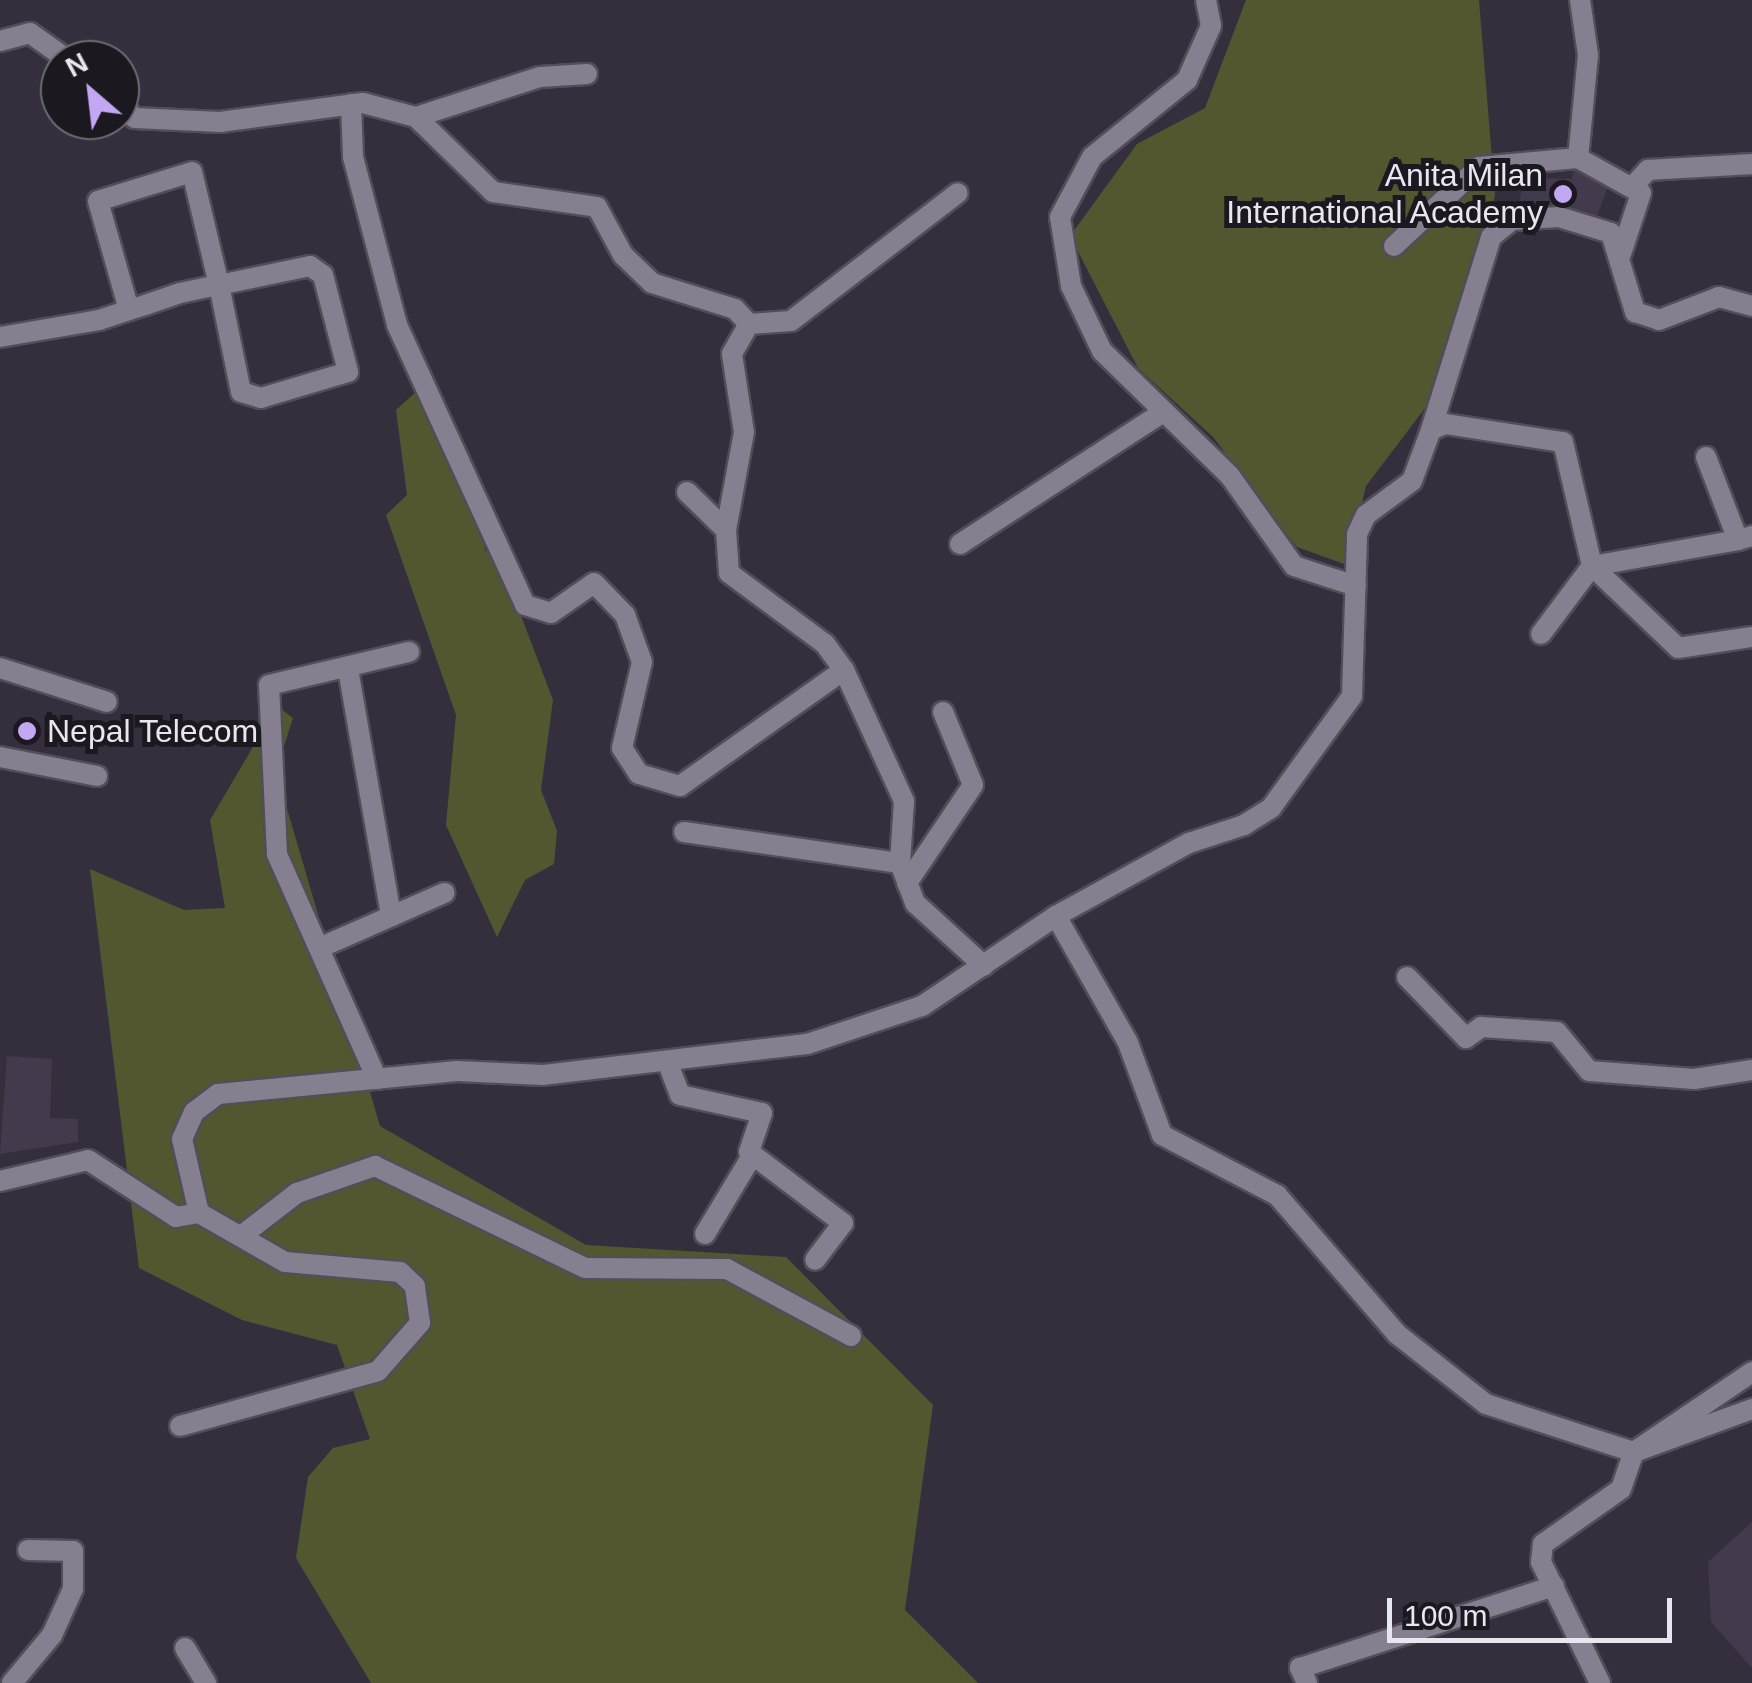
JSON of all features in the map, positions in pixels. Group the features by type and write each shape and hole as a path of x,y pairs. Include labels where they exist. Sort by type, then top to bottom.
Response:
{"street":[{"path":"1206,0 1212,26 1187,80 1092,157 1060,217 1071,286 1102,352 1160,414 1230,476 1294,566 1356,586"},
{"path":"1578,158 1588,55 1580,0"},
{"path":"0,41 30,34 40,41"},
{"path":"140,118 220,122 352,104 416,117 540,78 587,74"},
{"path":"352,104 353,157 397,325 525,605 551,613 594,583 626,616 642,662 622,748 639,774 680,786 844,670"},
{"path":"416,117 493,192 597,206 623,255 652,283 735,310 748,324"},
{"path":"1394,246 1478,167 1578,158 1641,192 1620,254"},
{"path":"1634,185 1648,170 1752,164"},
{"path":"0,337 129,310 220,284 318,270 347,360 344,378 249,400 220,284 192,172 98,201 129,310"},
{"path":"748,324 791,321 958,193"},
{"path":"199,1214 182,1139 206,1100 378,1079 668,1061 866,1028 922,1006 1056,916 1270,808 1352,696 1356,586 1366,515 1412,481 1496,229 1559,217 1611,234 1635,312 1659,320 1719,297 1752,306"},
{"path":"748,324 732,354 744,432 726,530 728,573 825,644 844,670 904,801 904,873 915,903 984,966"},
{"path":"960,544 1160,414"},
{"path":"1432,430 1445,424 1564,442 1592,566 1678,648 1752,637"},
{"path":"1541,634 1592,566 1745,538 1706,457"},
{"path":"687,492 726,530"},
{"path":"378,1079 277,854 269,685 409,652"},
{"path":"0,668 107,702"},
{"path":"348,669 391,916"},
{"path":"904,873 973,785 942,712"},
{"path":"0,757 97,776"},
{"path":"684,832 904,873"},
{"path":"320,948 444,893"},
{"path":"1056,916 1128,1043 1162,1135 1178,1150 1277,1195 1397,1334 1486,1404 1634,1452 1752,1409"},
{"path":"1406,977 1466,1038 1481,1026 1556,1032 1589,1071 1694,1079 1752,1070"},
{"path":"668,1061 680,1095 762,1113 753,1154 705,1234"},
{"path":"753,1154 843,1223 815,1260"},
{"path":"0,1181 88,1160 176,1217 199,1214 245,1234 285,1262 400,1272 416,1286 420,1323 378,1371 180,1426"},
{"path":"245,1234 298,1193 375,1166 585,1268 727,1269 851,1336"},
{"path":"1600,1683 1554,1586 1544,1544 1621,1489 1634,1452 1752,1372"},
{"path":"12,1683 52,1635 72,1589 73,1551 28,1550"},
{"path":"1307,1683 1300,1668 1554,1586"},
{"path":"185,1648 206,1683"}],"shaded area":[{"name":"Anita Milan International Academy","path":"1575,166 1610,181 1595,222 1519,206 1523,178 1572,179"},
{"path":"7,1056 52,1059 50,1118 78,1119 78,1142 0,1154"},
{"path":"1752,1522 1752,1668 1711,1622 1708,1562"}],"green space":[{"path":"1246,0 1479,0 1495,195 1483,249 1444,383 1366,486 1347,565 1297,547 1213,437 1138,368 1070,236 1137,144 1205,108"},
{"path":"417,391 483,518 485,551 496,550 553,700 541,790 557,831 554,864 525,880 497,937 446,825 456,715 386,515 407,495 396,410"},
{"path":"277,706 293,718 276,771 380,1126 586,1245 786,1257 933,1405 905,1610 978,1683 371,1683 296,1558 308,1477 333,1448 370,1439 337,1345 242,1320 139,1268 90,869 184,910 225,908 210,820"}],"place":[{"name":"Anita Milan International Academy","path":"1563,194"},
{"name":"Nepal Telecom","path":"27,731"}]}
